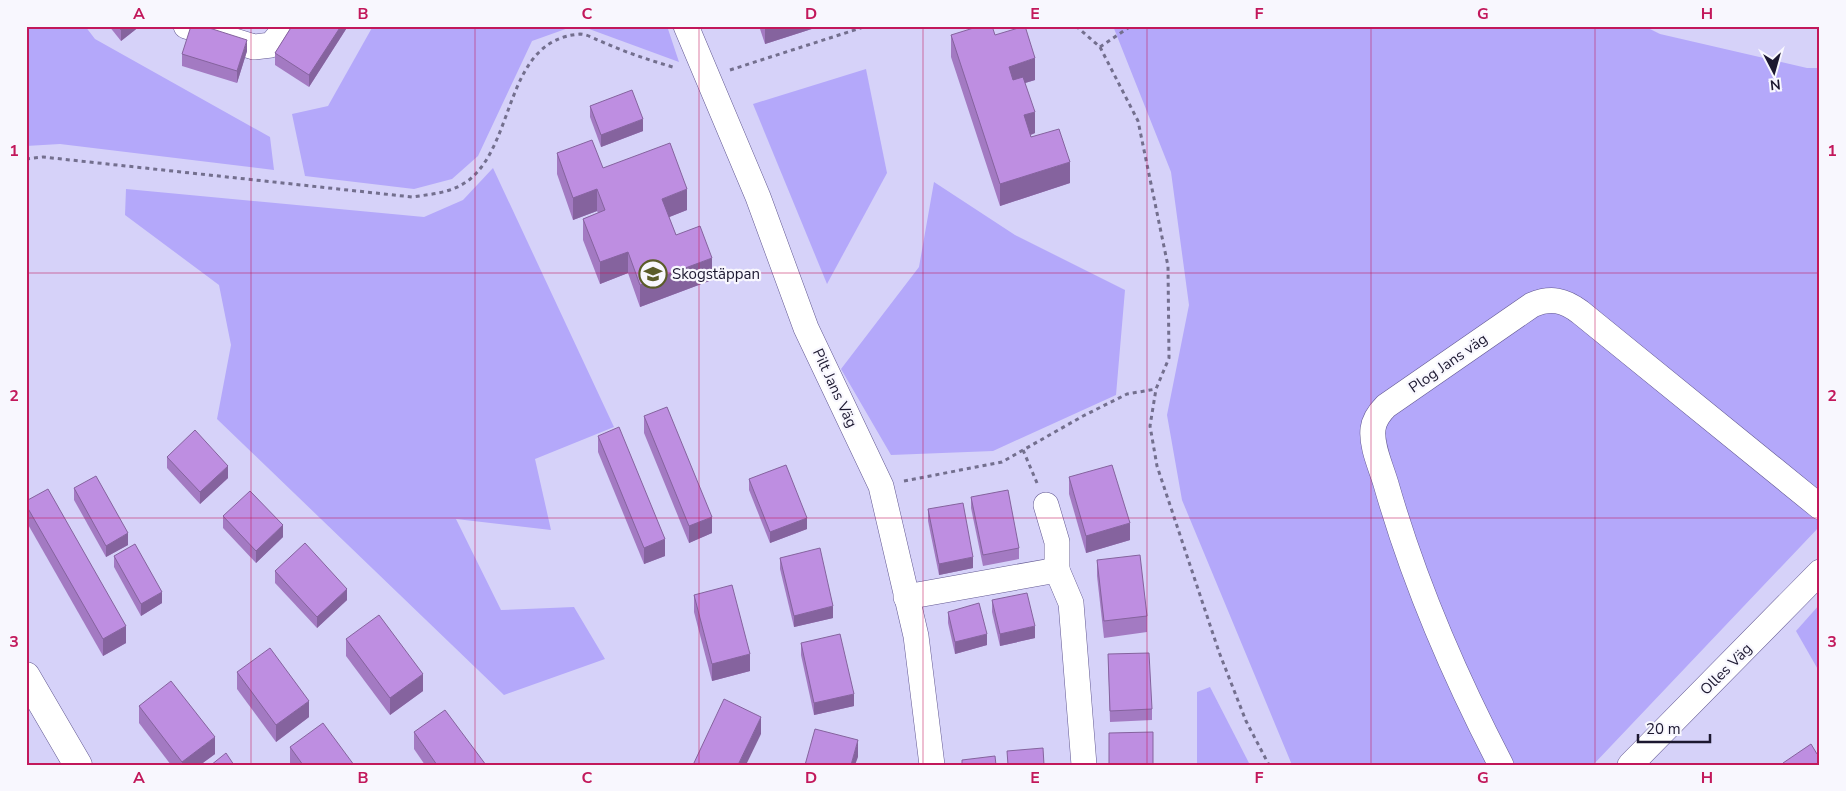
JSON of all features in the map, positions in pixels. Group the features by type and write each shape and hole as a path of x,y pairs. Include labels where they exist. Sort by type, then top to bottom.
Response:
{"street":[{"path":"186,26 206,34 254,47 271,45 287,26"},
{"name":"Pilt Jans Väg","path":"686,26 758,197 806,328 881,486 892,524 906,597 916,636 932,765"},
{"name":"Plog Jans väg","path":"1501,765 1461,685 1433,622 1394,510 1373,435 1376,420 1386,406 1532,305 1545,300 1561,301 1580,312 1820,507"},
{"path":"1046,505 1057,542 1056,570 1071,603 1084,765"},
{"path":"906,597 1056,570"},
{"name":"Olles Väg","path":"1630,765 1820,572"},
{"path":"26,676 78,765"}],"path":[{"path":"26,159 43,157 412,197 447,192 469,180 485,162 527,65 552,41 582,34 630,54 708,77 867,26"},
{"path":"1076,26 1100,47 1138,121 1168,266 1168,358 1156,389 1150,426 1157,466 1219,652 1246,721 1269,765"},
{"path":"1100,47 1131,26"},
{"path":"881,486 1002,462 1127,394 1156,389"},
{"path":"1023,450 1046,505"}],"shaded area":[{"path":"26,26 85,26 95,39 270,137 274,170 60,144 26,146"},
{"path":"373,26 574,26 532,41 478,156 452,179 414,189 305,176 292,114 328,106"},
{"path":"581,26 667,26 679,62"},
{"path":"1113,26 1644,26 1660,34 1807,68 1820,68 1820,526 1593,765 1292,765 1182,500 1167,415 1189,305 1171,172"},
{"path":"866,69 887,173 827,284 753,104"},
{"path":"493,168 614,427 535,459 551,530 456,519 501,610 574,607 605,659 504,695 217,419 231,345 219,285 125,215 126,189 424,217 463,200"},
{"path":"934,182 1015,235 1125,290 1116,395 993,451 891,455 841,369 919,267"},
{"path":"1820,604 1820,673 1796,631"},
{"path":"1210,687 1250,765 1197,765 1197,692"}],"building":[{"path":"191,26 203,26 247,40 237,71 182,54"},
{"path":"292,26 341,26 309,75 275,53"},
{"path":"980,26 992,26 995,35 1025,26 1035,58 1009,67 1013,80 1023,77 1035,112 1024,115 1031,137 1059,129 1070,162 1000,184 951,35"},
{"path":"632,90 643,119 601,135 590,106"},
{"path":"592,140 603,168 670,143 687,189 662,199 676,235 700,226 712,258 640,285 628,252 600,262 583,219 605,210 597,189 573,198 557,153"},
{"path":"667,407 712,517 689,526 644,416"},
{"path":"619,427 665,539 644,548 598,436"},
{"path":"195,430 228,466 200,492 167,457"},
{"path":"786,465 807,518 770,532 749,479"},
{"path":"1112,465 1130,523 1086,536 1069,477"},
{"path":"96,476 128,533 106,546 74,488"},
{"path":"48,489 126,626 103,639 26,505 26,501"},
{"path":"1008,490 1019,548 983,555 971,497"},
{"path":"250,491 283,525 256,551 223,516"},
{"path":"963,503 973,557 939,564 928,509"},
{"path":"305,543 347,589 317,617 275,571"},
{"path":"135,544 162,592 141,604 114,556"},
{"path":"820,548 833,606 794,616 780,558"},
{"path":"1140,555 1147,616 1104,621 1097,560"},
{"path":"732,585 750,654 712,664 694,595"},
{"path":"1027,593 1035,626 1000,634 992,600"},
{"path":"979,603 987,634 955,642 948,612"},
{"path":"379,615 423,674 390,698 346,639"},
{"path":"840,634 854,694 814,703 801,643"},
{"path":"270,648 309,701 276,725 237,672"},
{"path":"1149,653 1152,709 1110,711 1108,654"},
{"path":"171,681 215,737 182,762 139,706"},
{"path":"724,699 761,717 738,765 693,765"},
{"path":"445,710 486,765 437,765 414,732"},
{"path":"323,723 354,765 303,765 290,747"},
{"path":"815,729 858,740 851,765 805,765"},
{"path":"1153,732 1153,765 1109,765 1109,733"},
{"path":"1811,744 1817,754 1820,752 1820,765 1784,765 1783,763"},
{"path":"1043,748 1044,765 1008,765 1007,751"},
{"path":"226,753 234,765 211,765"},
{"path":"995,756 996,765 962,765 962,760"}],"place":[{"name":"Skogstäppan","path":"653,274"}]}
